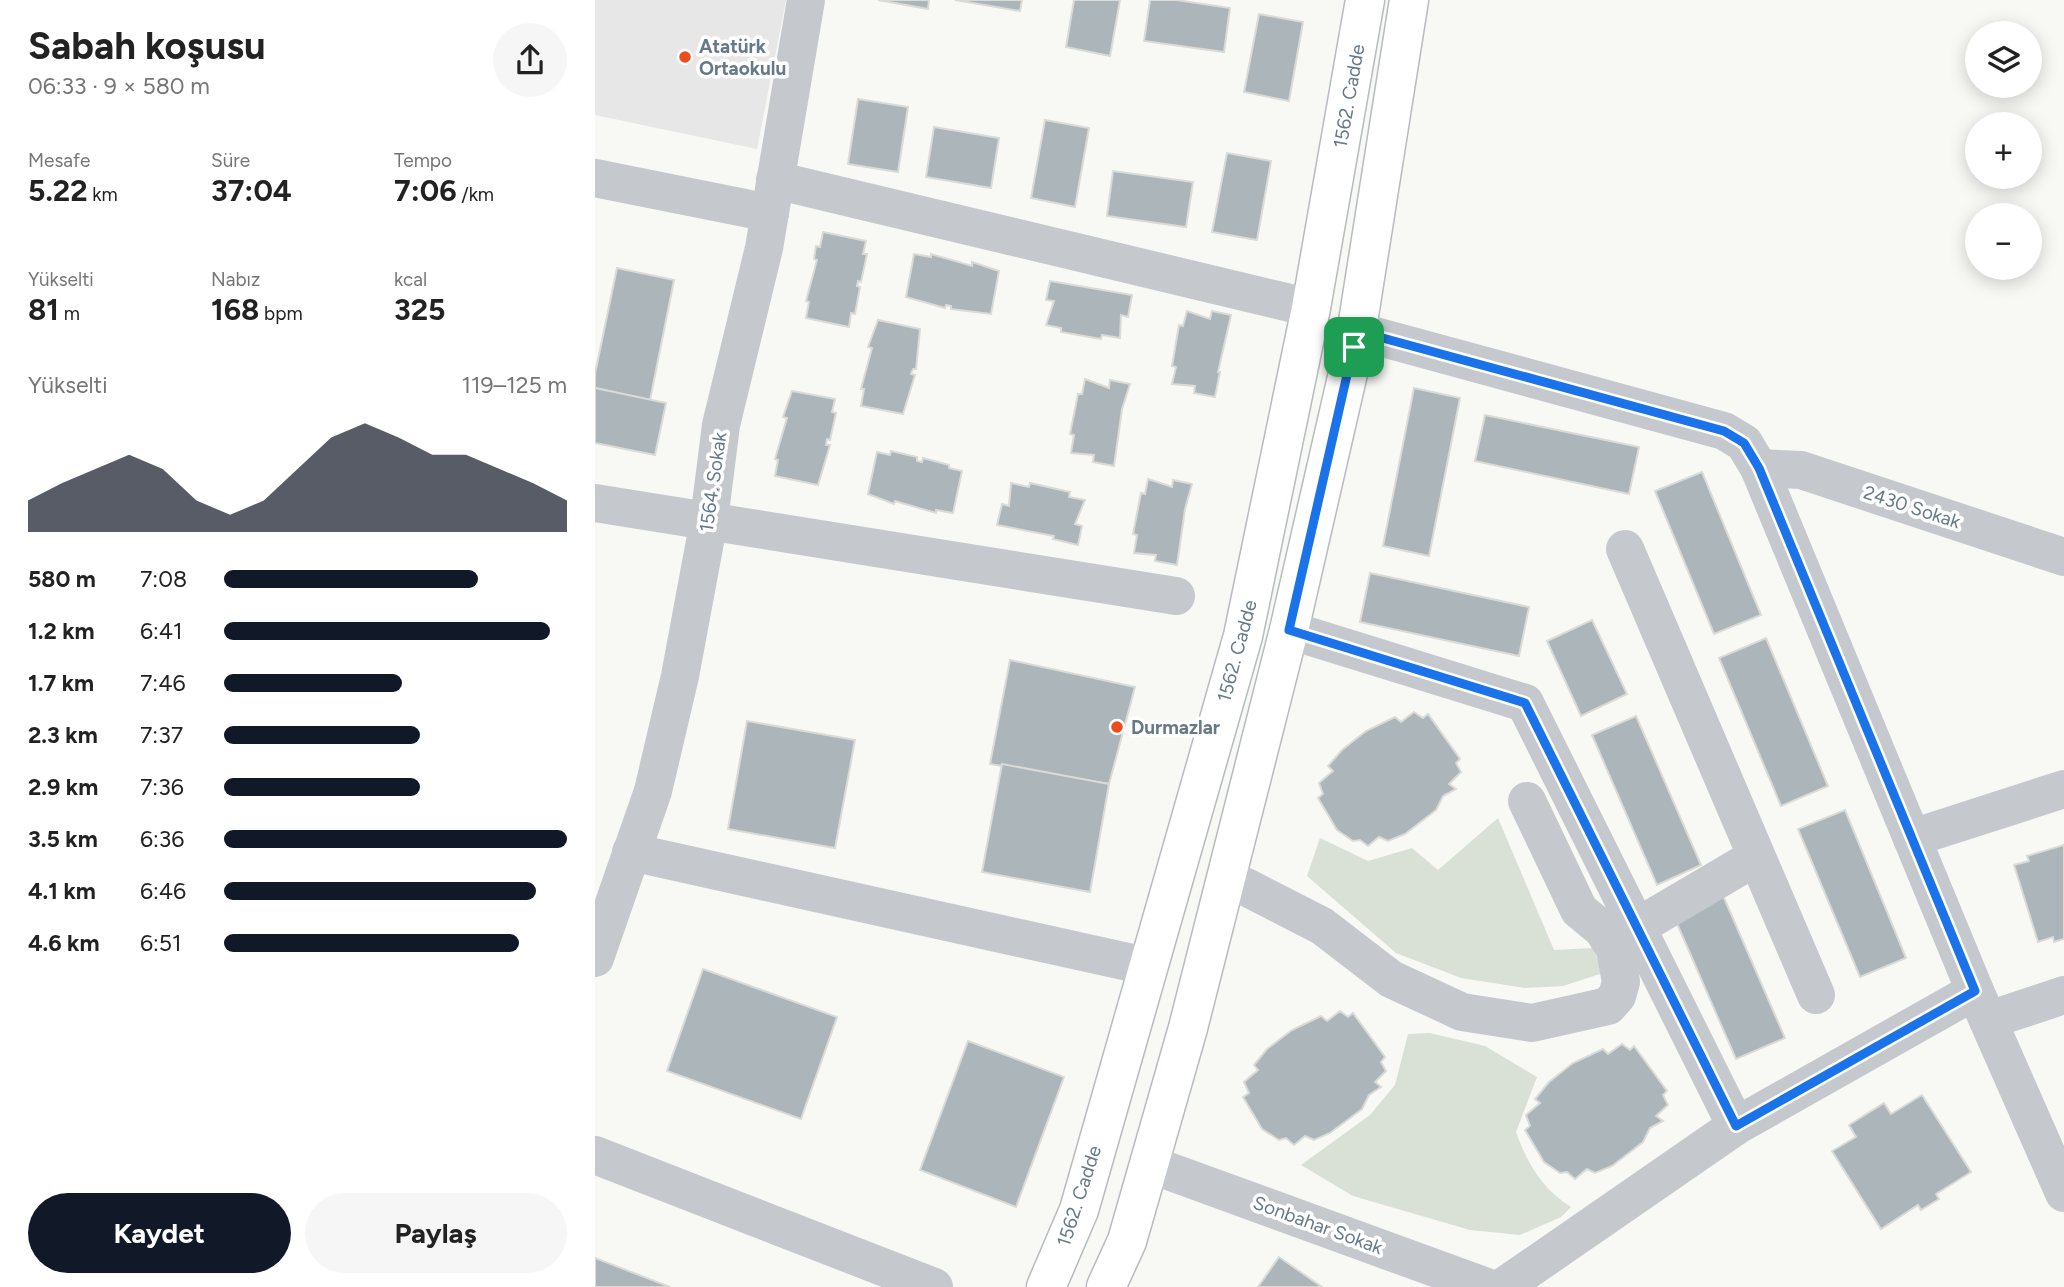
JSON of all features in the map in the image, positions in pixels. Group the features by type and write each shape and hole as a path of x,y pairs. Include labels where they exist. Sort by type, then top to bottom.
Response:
{"main road":[{"name":"1562. Cadde","path":"1046,1287 1079,1210 1146,966 1244,636 1311,308 1365,0"},
{"path":"1106,1287 1127,1241 1149,1164 1226,880 1289,630 1357,331 1409,0"}],"street":[{"name":"1564. Sokak","path":"595,958 603,907 632,852 653,791 677,689 709,520 721,425 772,196 806,0"},
{"path":"595,178 772,196 1311,308"},
{"path":"1357,331 1724,431 1744,443 1759,468 1982,1006 2064,1194"},
{"name":"2430 Sokak","path":"1759,468 1801,470 2064,557"},
{"path":"595,503 1176,596"},
{"path":"1625,549 1816,995"},
{"path":"1289,630 1525,703 1736,1126"},
{"path":"1912,838 2064,789"},
{"path":"1226,880 1246,887 1322,926 1391,979 1462,1012 1532,1023 1608,1006 1617,996 1621,982 1615,949 1603,930 1579,911 1527,801"},
{"path":"632,852 1146,966"},
{"path":"1637,927 1756,857"},
{"path":"1503,1287 1736,1126 1982,1006 2062,1001"},
{"path":"595,1155 934,1287"},
{"name":"Sonbahar Sokak","path":"1149,1164 1487,1287"}],"shaded area":[{"name":"Atatürk Ortaokulu","path":"595,0 786,0 757,149 595,115"},
{"path":"1498,818 1554,950 1593,948 1603,973 1563,986 1525,988 1461,978 1396,953 1307,876 1320,838 1368,861 1412,848 1438,870"},
{"path":"1430,1033 1485,1046 1537,1077 1516,1132 1525,1154 1544,1184 1571,1207 1561,1217 1520,1235 1470,1230 1353,1196 1301,1165 1370,1115 1395,1085 1408,1034"}],"building":[{"path":"878,0 929,0 928,9"},
{"path":"955,0 1022,0 1020,11"},
{"path":"1074,0 1120,0 1110,56 1066,47"},
{"path":"1150,0 1176,0 1230,8 1224,52 1144,41"},
{"path":"1259,14 1303,22 1289,101 1244,92"},
{"path":"858,99 908,107 898,172 848,164"},
{"path":"1045,120 1089,128 1075,207 1031,198"},
{"path":"934,127 999,138 991,188 926,177"},
{"path":"1227,153 1271,161 1257,240 1212,232"},
{"path":"1113,171 1193,182 1186,227 1107,216"},
{"path":"823,232 866,241 863,254 867,254 861,282 858,281 857,286 860,287 855,314 851,313 849,327 806,318 809,302 806,301 817,260 814,259 816,246 820,247"},
{"path":"914,254 931,257 931,254 972,266 972,262 999,271 991,314 951,309 951,306 946,305 945,308 906,297"},
{"path":"617,268 674,280 650,400 595,388 595,374"},
{"path":"1050,281 1132,295 1128,317 1121,315 1120,338 1102,335 1101,339 1061,332 1061,328 1046,325 1054,301 1046,300"},
{"path":"1187,311 1210,319 1212,311 1231,315 1215,397 1194,393 1195,386 1172,384 1176,367 1172,366 1179,325 1183,326"},
{"path":"878,320 920,329 916,369 913,369 911,374 915,375 903,414 861,406 864,389 861,389 872,348 868,347"},
{"path":"1085,379 1109,388 1110,380 1130,384 1122,409 1114,466 1093,462 1094,455 1071,453 1074,435 1070,434 1078,394 1082,394"},
{"path":"595,388 666,403 655,455 595,443"},
{"path":"1414,388 1460,398 1429,556 1383,546"},
{"path":"792,391 835,399 832,412 836,413 830,440 827,439 826,445 830,445 818,485 775,476 778,460 775,459 787,418 783,417"},
{"path":"1485,415 1639,447 1629,494 1475,461"},
{"path":"891,451 917,457 917,461 922,462 923,458 962,471 953,513 936,510 936,513 895,501 894,504 868,494 877,452 890,455"},
{"path":"1702,472 1761,615 1714,634 1655,491"},
{"path":"1148,479 1172,487 1173,480 1192,484 1185,509 1177,565 1155,561 1156,555 1134,553 1137,535 1133,534 1141,493 1145,494"},
{"path":"1011,483 1029,487 1030,483 1070,492 1069,497 1085,500 1075,524 1082,526 1078,545 1053,539 1054,536 997,525 1002,504 1009,506"},
{"path":"1370,573 1529,607 1519,656 1360,622"},
{"path":"1592,620 1627,694 1581,716 1547,641"},
{"path":"1766,638 1828,786 1781,806 1719,658"},
{"path":"1010,660 1135,687 1109,784 990,764"},
{"path":"1414,712 1423,718 1428,714 1460,759 1456,763 1461,772 1449,784 1456,789 1443,796 1436,810 1405,834 1388,841 1379,837 1368,846 1360,840 1353,841 1337,830 1318,798 1323,794 1319,783 1333,771 1328,766 1342,750 1366,731 1395,717 1401,722"},
{"path":"1636,716 1701,865 1657,885 1592,735"},
{"path":"747,721 855,740 835,848 728,829"},
{"path":"1002,764 1109,784 1090,892 982,872"},
{"path":"1845,810 1906,958 1860,977 1798,829"},
{"path":"2064,845 2064,939 2054,942 2053,937 2038,942 2014,865 2029,861 2027,856"},
{"path":"1721,891 1785,1038 1736,1059 1672,912"},
{"path":"703,969 837,1017 801,1119 667,1071"},
{"path":"1340,1011 1348,1017 1353,1013 1385,1057 1381,1062 1386,1071 1375,1082 1381,1087 1369,1095 1362,1109 1330,1133 1314,1140 1305,1136 1294,1145 1286,1138 1279,1140 1262,1129 1243,1097 1249,1093 1244,1082 1258,1070 1254,1065 1267,1049 1292,1030 1321,1016 1327,1021"},
{"path":"968,1041 1064,1077 1016,1207 920,1170"},
{"path":"1622,1044 1630,1050 1634,1046 1667,1091 1663,1095 1668,1105 1656,1116 1663,1121 1650,1128 1643,1142 1612,1166 1595,1173 1587,1169 1575,1179 1567,1172 1560,1173 1544,1162 1525,1130 1530,1126 1526,1115 1540,1103 1535,1099 1549,1082 1573,1063 1603,1049 1608,1054"},
{"path":"1922,1095 1971,1172 1936,1194 1939,1199 1921,1210 1918,1205 1881,1229 1832,1151 1856,1137 1849,1125 1884,1103 1891,1114"},
{"path":"1279,1257 1322,1287 1258,1287"},
{"path":"595,1258 670,1287 595,1287"}],"place":[{"name":"Atatürk Ortaokulu","path":"685,57"},
{"name":"Durmazlar","path":"1117,727"}],"route":[{"path":"1357,331 1724,431 1744,443 1759,468 1975,991 1736,1126 1525,703 1289,630 1354,347 1357,331"}]}
